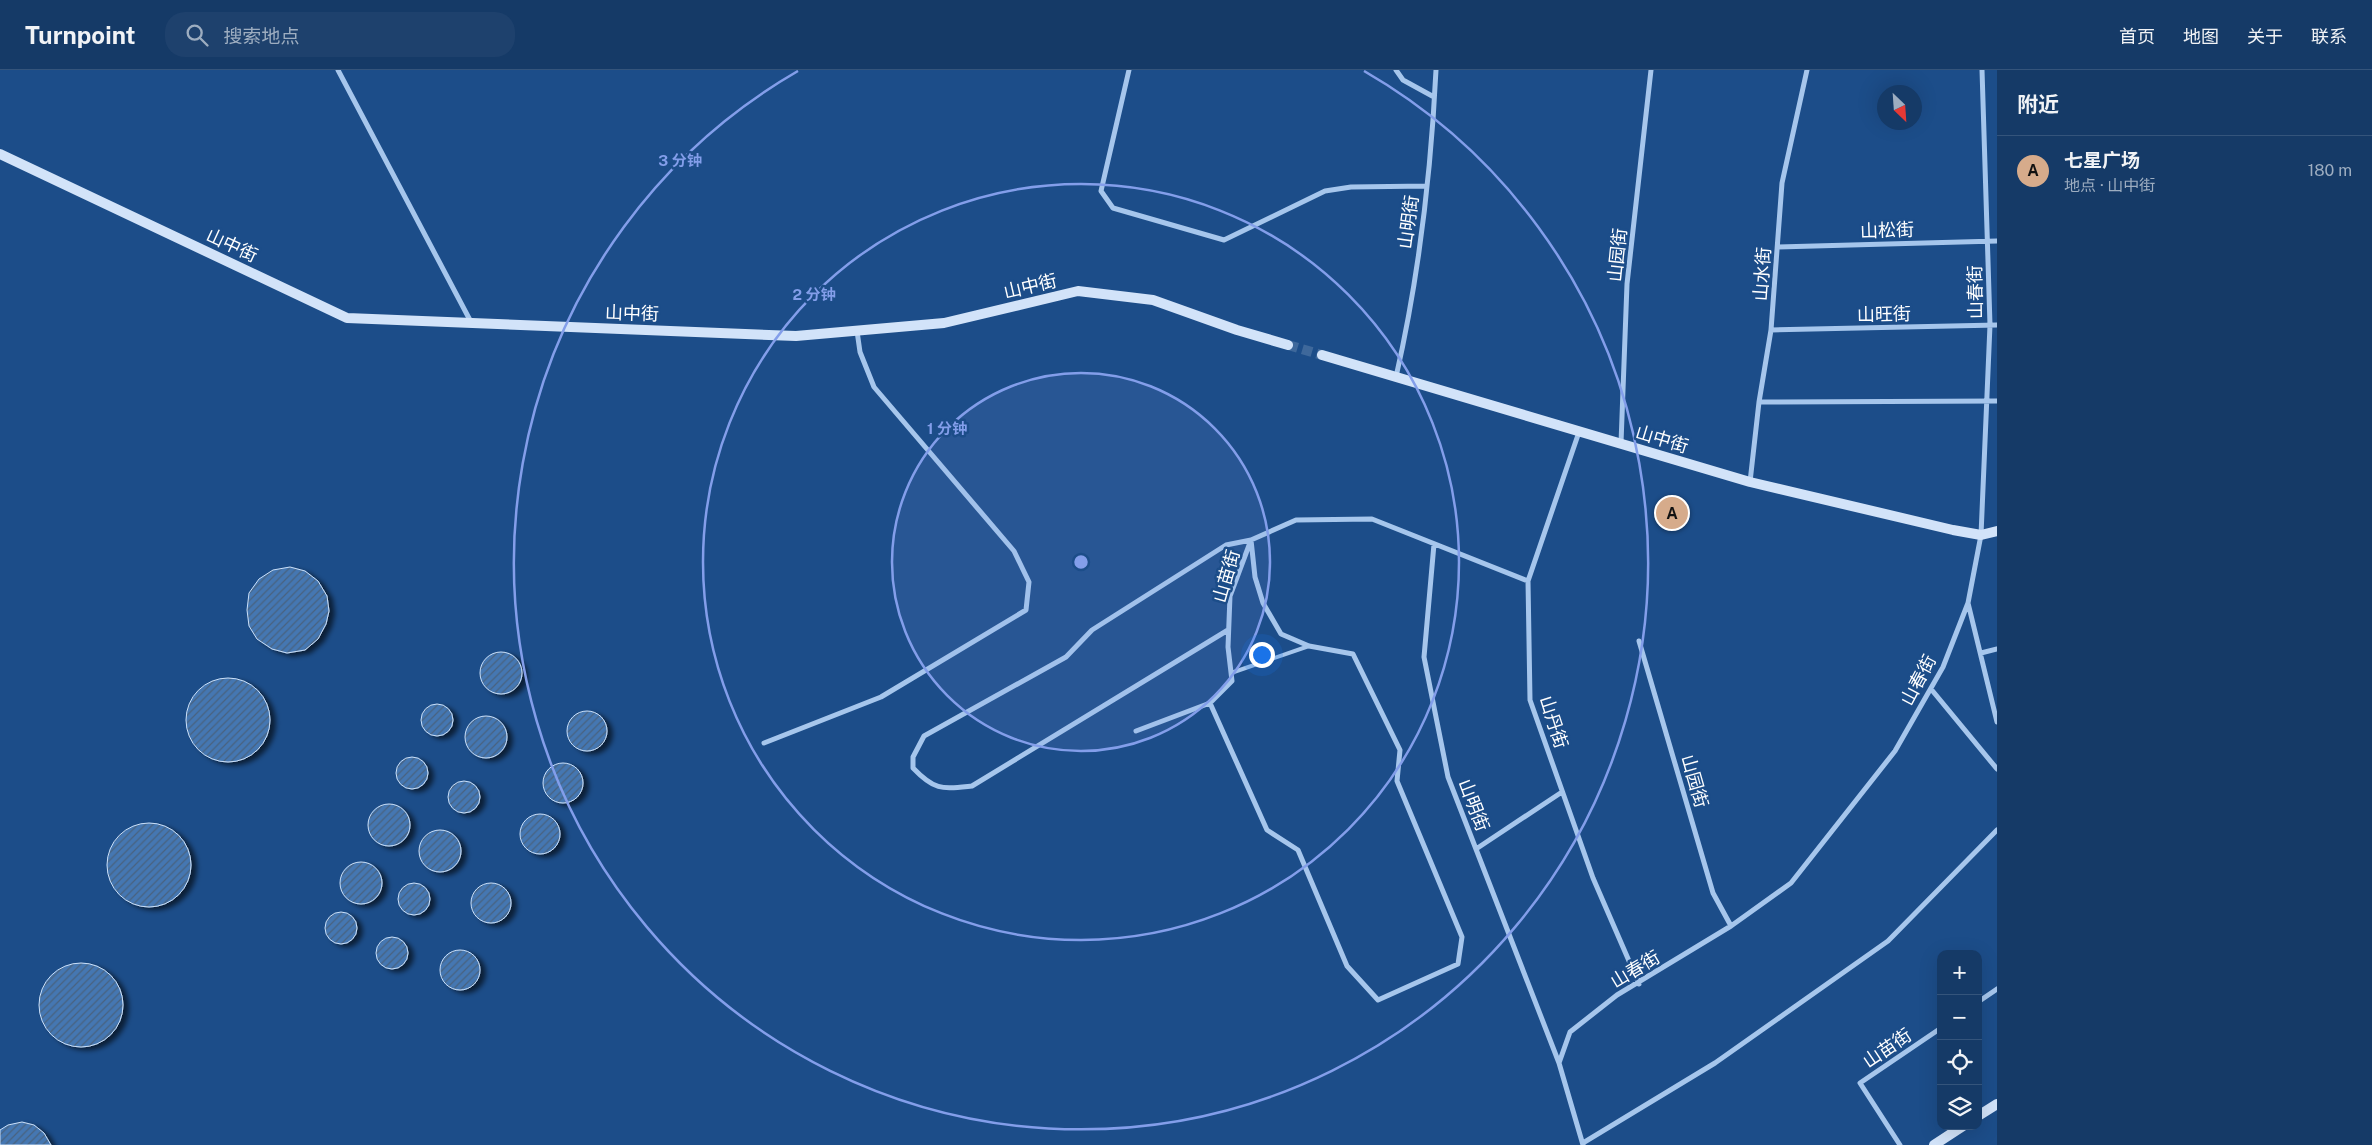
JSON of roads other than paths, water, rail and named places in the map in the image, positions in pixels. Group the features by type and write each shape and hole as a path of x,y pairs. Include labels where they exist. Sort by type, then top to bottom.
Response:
{"street":[{"path":"338,70 471,323"},
{"path":"1129,70 1101,191 1113,208 1224,240 1325,191 1351,187 1427,186"},
{"path":"1396,70 1403,80 1434,97"},
{"name":"山明街","path":"1396,377 1409,319 1432,148 1436,70"},
{"name":"山园街","path":"1621,444 1627,284 1651,70"},
{"name":"山水街","path":"1750,482 1759,402 1771,330 1782,183 1808,70"},
{"name":"山春街","path":"1559,1063 1570,1032 1616,996 1639,984 1731,926 1790,883 1895,751 1942,667 1968,603 1981,535 1990,325 1982,70"},
{"name":"山中街","path":"0,154 347,318 796,336 944,323 1078,291 1153,300 1237,330 1288,345"},
{"name":"山松街","path":"1778,247 1997,241"},
{"name":"山旺街","path":"1771,330 1997,325"},
{"path":"764,744 881,697 1026,610 1029,582 1014,550 874,387 860,352 857,330"},
{"name":"山中街","path":"1322,355 1750,482 1952,530 1981,535 1997,531"},
{"path":"1759,402 1997,401"},
{"name":"山丹街","path":"1579,431 1528,581 1530,700 1593,878 1639,984"},
{"name":"山苗街","path":"1231,673 1228,647 1230,596 1251,540 1296,520 1372,519 1528,581"},
{"path":"1210,703 1267,830 1298,850 1347,966 1378,1000 1458,964 1462,937 1397,780 1400,750 1353,654 1309,646 1281,634 1263,603 1255,577 1251,540 1226,545 1092,630 1066,657 924,736 913,757 913,768 926,781 943,788 972,786 1228,630"},
{"name":"山明街","path":"1434,544 1424,657 1448,777 1559,1063"},
{"path":"1968,603 1997,722"},
{"name":"山园街","path":"1640,641 1713,893 1731,926"},
{"path":"1981,653 1997,649"},
{"path":"1136,731 1210,703 1232,681 1231,673"},
{"path":"1931,689 1997,769"},
{"path":"1476,849 1562,792"},
{"path":"1559,1063 1583,1144 1715,1063 1888,941 1997,830"},
{"path":"1982,999 1997,989"},
{"name":"山苗街","path":"1900,1145 1860,1083 1937,1031"},
{"path":"1982,1113 1997,1104"},
{"path":"1934,1145 1957,1130"}],"lane":[{"path":"1231,673 1309,646"}],"tunnel":[{"path":"1288,345 1322,355"}],"place":[{"name":"七星广场","path":"1672,513"}]}
